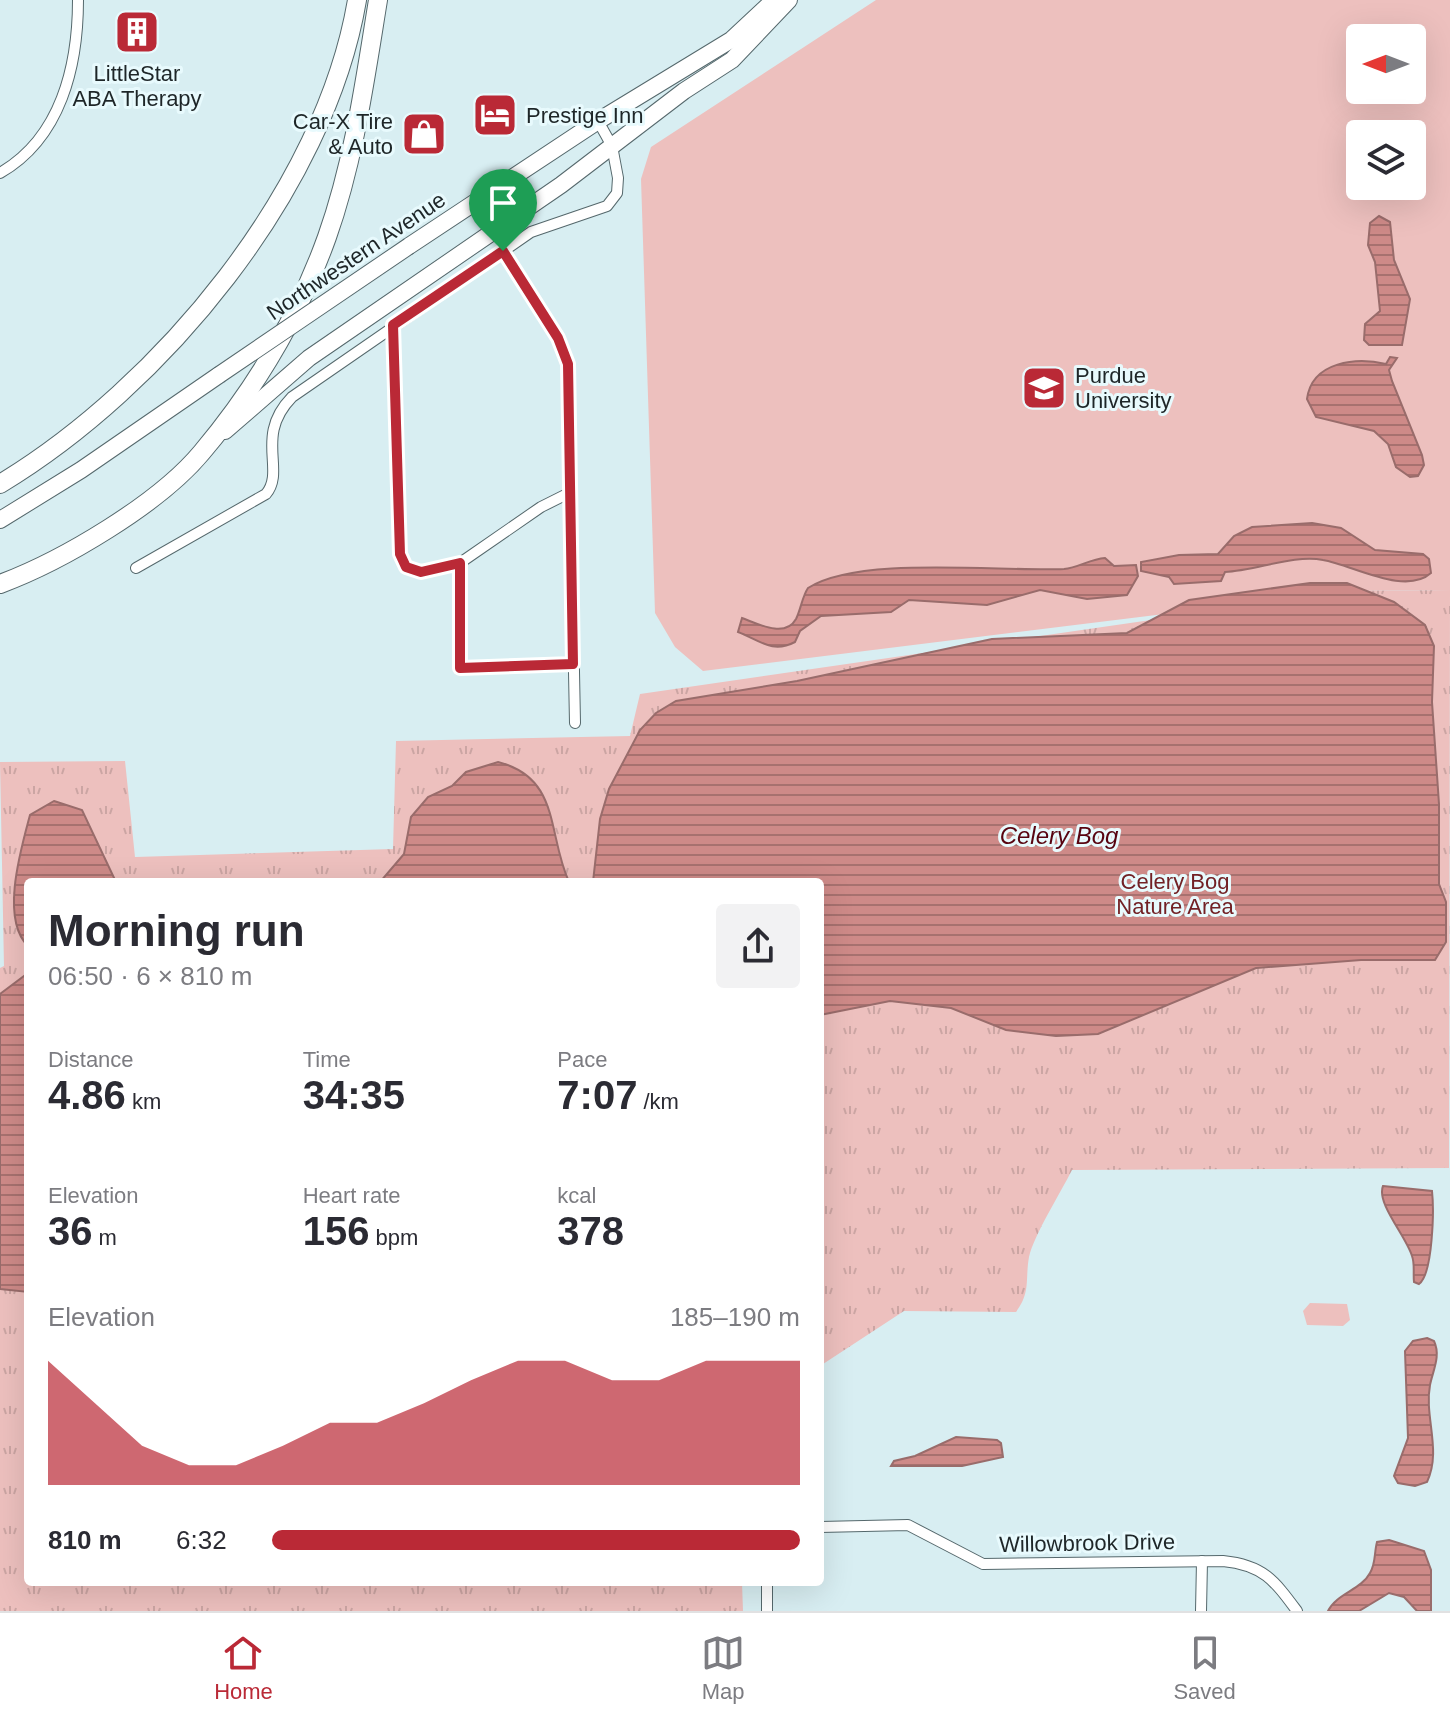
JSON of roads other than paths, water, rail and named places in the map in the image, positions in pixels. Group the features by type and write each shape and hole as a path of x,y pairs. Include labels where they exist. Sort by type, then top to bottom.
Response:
{"highway":[{"path":"0,484 67,438 128,389 217,291 275,205 298,163 342,56 357,0"},
{"path":"0,584 30,573 99,535 201,454 275,348 301,300 327,236 361,106 378,0"}],"main road":[{"name":"Northwestern Avenue","path":"0,520 81,470 598,121 731,40 774,0"},
{"path":"201,454 309,358 732,60 789,0"}],"street":[{"path":"0,173 30,151 44,133 63,95 75,54 78,0"},
{"path":"136,568 266,494 273,476 271,432 282,408 393,325 539,228 607,206 619,187 612,146 598,121"},
{"path":"503,251 558,338 568,364 575,723"},
{"path":"393,325 402,562 421,572 460,563 541,507 571,492"},
{"path":"460,563 460,668 573,664"},
{"name":"Willowbrook Drive","path":"824,1527 908,1525 983,1564 1202,1561 1248,1564 1261,1570 1297,1611"},
{"path":"1201,1611 1202,1561"},
{"path":"767,1586 767,1611"}],"water":[{"path":"1379,216 1390,222 1394,260 1410,299 1402,345 1369,345 1364,340 1365,324 1380,311 1375,262 1368,245 1370,223"},
{"path":"1390,357 1397,358 1389,370 1422,455 1424,465 1418,476 1410,477 1396,467 1388,444 1374,431 1316,417 1307,399 1317,377 1327,369 1350,362 1386,364"},
{"path":"1312,523 1341,528 1375,550 1423,554 1429,559 1431,573 1420,579 1393,580 1312,559 1225,572 1221,581 1174,584 1169,577 1141,571 1141,562 1179,555 1218,554 1234,536 1252,527"},
{"path":"1105,558 1114,566 1136,565 1138,576 1127,595 1087,599 1040,590 987,605 909,600 891,612 821,616 800,631 795,642 779,647 738,632 742,618 770,628 791,625 808,588 831,578 895,568 1064,569"},
{"name":"Celery Bog","path":"1310,583 1347,583 1394,602 1425,625 1434,646 1432,702 1439,804 1439,884 1446,902 1446,942 1435,960 1361,960 1256,968 1098,1034 1056,1036 1006,1030 951,1008 890,1001 824,1014 824,878 593,878 600,819 609,789 640,730 656,713 676,701 797,681 992,639 1127,633 1189,600"},
{"path":"498,762 518,770 533,781 549,810 567,878 383,878 404,854 411,817 428,797 452,786 466,772"},
{"path":"54,801 82,810 114,878 24,878 24,940 15,919 14,902 18,864 30,815"},
{"path":"24,976 24,1292 0,1289 0,994"},
{"path":"1383,1186 1432,1191 1430,1255 1424,1278 1419,1284 1414,1282 1409,1248 1384,1201"},
{"path":"1427,1338 1434,1341 1437,1352 1429,1397 1433,1458 1427,1482 1415,1486 1398,1483 1394,1476 1408,1438 1405,1351 1413,1341"},
{"path":"956,1437 997,1440 1001,1443 1003,1457 962,1466 891,1466 894,1461 915,1456"},
{"path":"1389,1540 1424,1551 1431,1570 1431,1611 1417,1611 1404,1597 1389,1593 1359,1611 1328,1611 1337,1600 1366,1579 1373,1565 1377,1542"}],"place":[{"name":"LittleStar ABA Therapy","path":"137,32"},
{"name":"Prestige Inn","path":"495,115"},
{"name":"Car-X Tire & Auto","path":"424,134"},
{"name":"Purdue University","path":"1044,388"}],"park label":[{"name":"Celery Bog Nature Area","path":"1175,894"}]}
